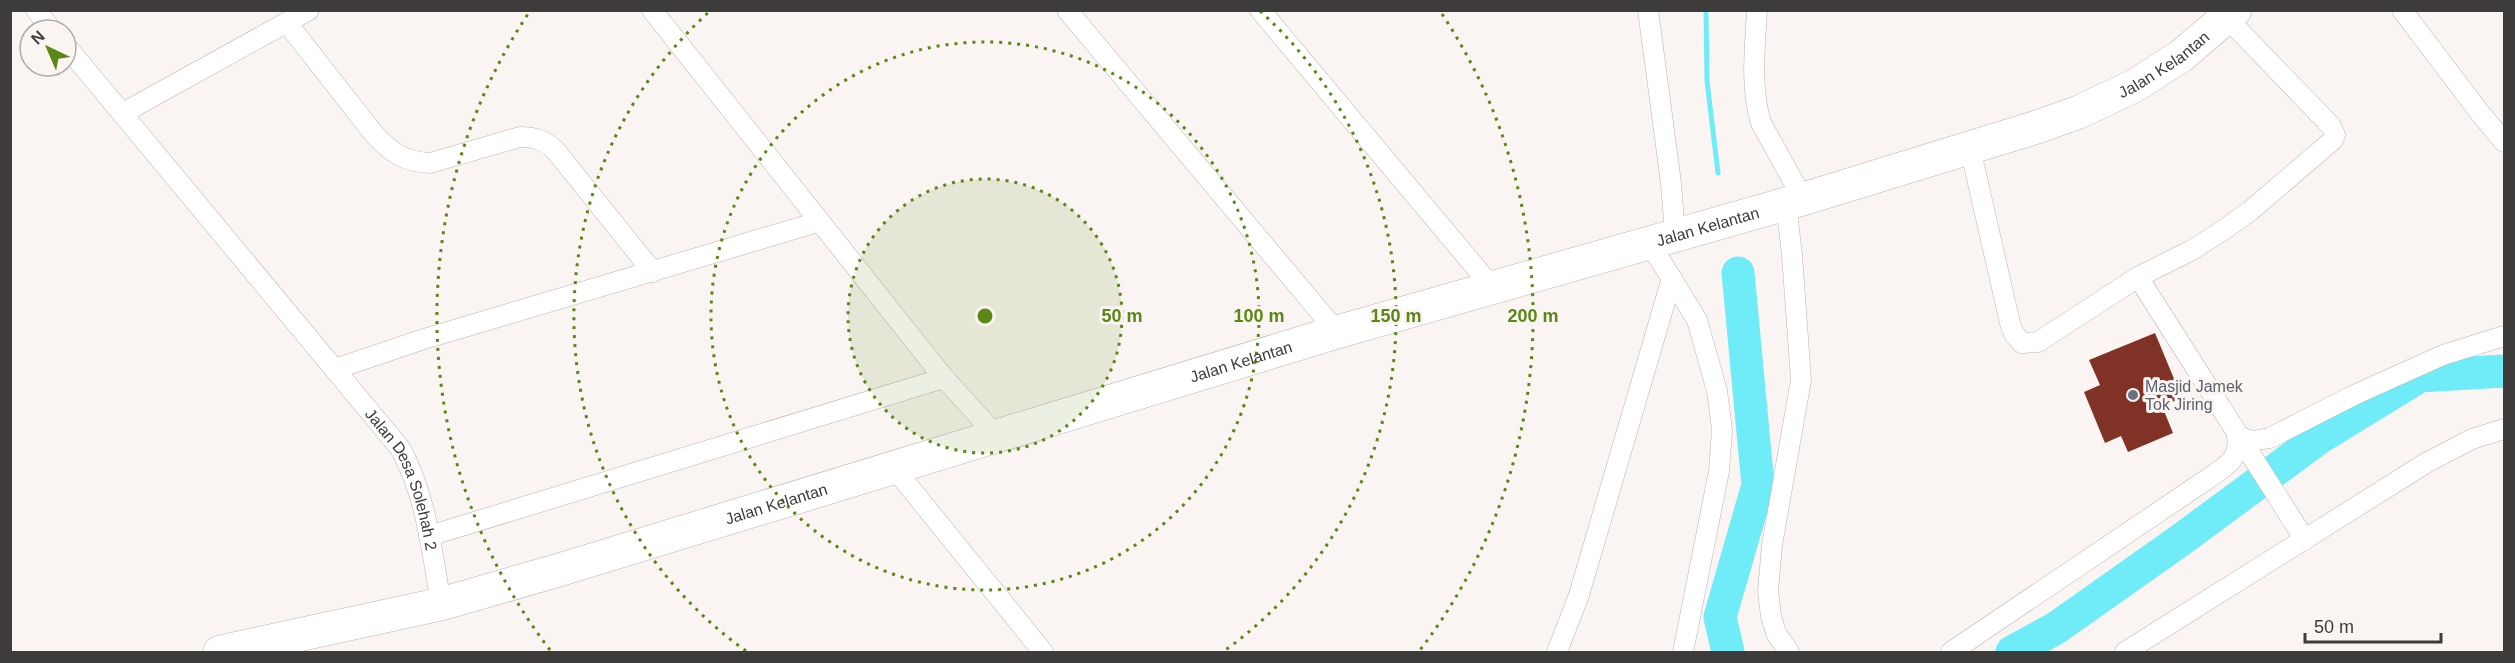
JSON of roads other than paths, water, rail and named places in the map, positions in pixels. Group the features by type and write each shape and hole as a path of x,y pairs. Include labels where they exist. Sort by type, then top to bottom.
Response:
{"highway":[{"name":"Jalan Kelantan","path":"220,652 441,604 1337,332 1970,148 2079,112 2134,86 2181,56 2231,14"}],"street":[{"path":"123,112 309,10"},
{"path":"652,10 944,378 996,435"},
{"path":"1067,10 1337,332"},
{"path":"1260,10 1492,287"},
{"path":"1557,652 1579,595 1672,278 1668,236 1671,183 1648,10"},
{"path":"1757,10 1754,80 1757,109 1789,202 1801,380 1769,565 1768,591 1771,616 1776,633 1789,652"},
{"path":"2402,10 2480,113 2505,142"},
{"path":"1970,148 2010,323 2014,334 2022,343 2037,342 2138,277 2192,250 2222,231 2250,211 2333,140 2335,135 2331,126 2231,14"},
{"path":"287,23 388,149 402,158 430,163 520,138 535,137 546,142 555,150 653,272"},
{"name":"Jalan Desa Solehah 2","path":"78,60 400,448 408,461 429,536 441,604"},
{"path":"334,369 424,339 818,222"},
{"path":"2138,277 2276,498 2305,540"},
{"path":"1672,278 1697,320 1709,355 1722,430 1719,471 1683,652"},
{"path":"2241,442 2270,438 2352,396 2443,355 2505,336"},
{"path":"429,536 944,378"},
{"path":"2125,652 2426,463 2472,439 2505,429"},
{"path":"1951,652 2206,480 2236,456 2241,442"},
{"path":"894,468 1043,652"}],"waterway":[{"path":"1706,10 1707,81 1718,173"},
{"path":"1728,652 1720,617 1758,485 1738,273"},
{"path":"2012,652 2056,628 2319,438 2420,376 2504,371"}],"place":[{"name":"Masjid Jamek Tok Jiring","path":"2133,395"}]}
